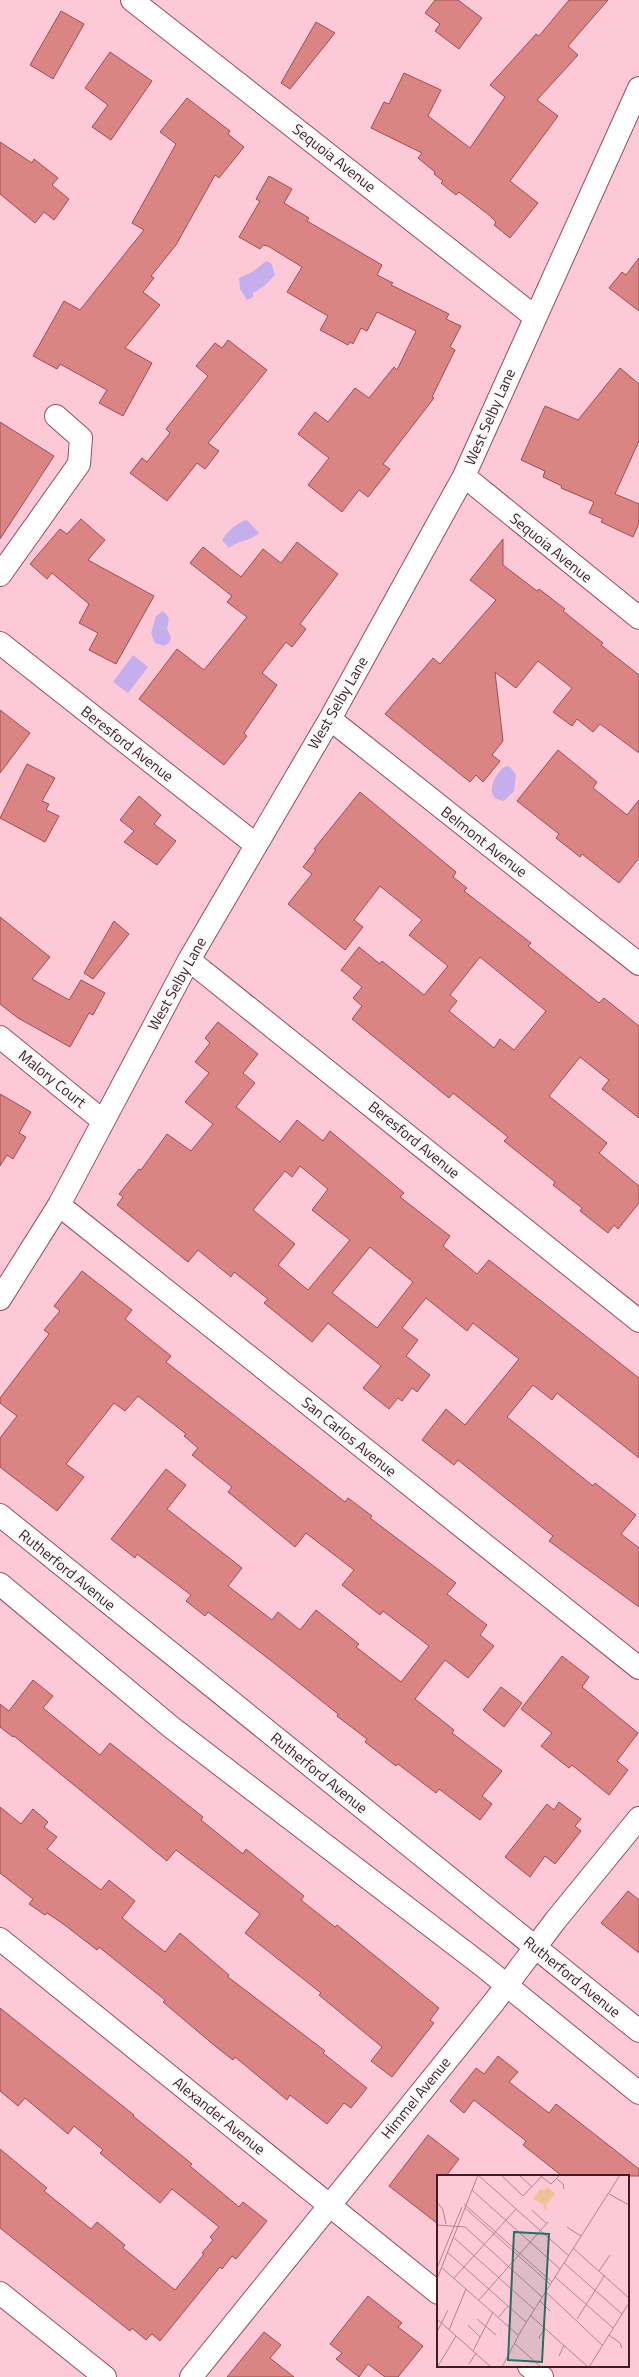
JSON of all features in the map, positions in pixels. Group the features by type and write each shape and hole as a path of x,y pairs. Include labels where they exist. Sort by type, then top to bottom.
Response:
{"street":[{"name":"Sequoia Avenue","path":"132,0 535,317"},
{"name":"West Selby Lane","path":"0,1299 59,1205 189,960 255,844 330,719 464,476 639,88"},
{"path":"0,575 79,464 80,438 56,416"},
{"name":"Sequoia Avenue","path":"464,476 639,618"},
{"name":"Beresford Avenue","path":"0,644 255,844"},
{"name":"Belmont Avenue","path":"330,719 639,964"},
{"name":"Beresford Avenue","path":"189,960 639,1321"},
{"name":"Malory Court","path":"0,1037 103,1121"},
{"name":"San Carlos Avenue","path":"59,1205 639,1668"},
{"name":"Rutherford Avenue","path":"0,1515 639,2031"},
{"path":"0,1584 171,1727 506,1985 639,2093"},
{"name":"Himmel Avenue","path":"191,2377 639,1818"},
{"name":"Alexander Avenue","path":"0,1939 437,2292"},
{"path":"0,2293 105,2377"},
{"path":"530,2367 542,2377"}],"shaded area":[{"path":"266,261 271,263 275,275 263,287 253,293 253,297 247,300 240,289 239,278 254,271"},
{"path":"247,520 259,533 252,538 237,543 229,548 222,540 239,523"},
{"path":"163,611 169,618 167,629 171,637 169,643 164,646 155,643 151,633 156,616"},
{"path":"133,655 148,667 128,693 113,682"},
{"path":"509,766 516,774 514,791 504,801 496,799 492,791 493,782 504,767"}],"building":[{"path":"435,0 458,0 482,18 459,49 435,31 440,24 425,13"},
{"path":"569,0 608,0 568,46 578,55 537,100 558,116 510,181 538,203 510,238 494,225 496,222 489,215 459,192 456,195 441,183 443,181 434,174 435,172 418,158 422,153 371,128 384,102 389,104 404,73 441,90 428,116 470,148 505,97 490,85 536,34 539,36"},
{"path":"61,11 84,24 53,79 30,65"},
{"path":"316,22 335,33 290,89 281,83"},
{"path":"110,52 152,81 111,140 92,127 108,105 85,88"},
{"path":"187,98 230,131 228,134 244,147 219,178 215,175 176,245 151,276 154,278 143,292 160,305 125,348 152,363 123,416 99,403 107,390 60,364 57,369 33,356 64,301 80,310 144,230 132,223 176,144 160,132"},
{"path":"0,142 32,163 34,159 58,178 52,185 69,199 54,220 44,212 35,223 0,194"},
{"path":"269,176 292,189 284,203 309,218 307,221 382,265 377,275 393,283 391,285 449,314 446,319 461,326 450,347 455,350 432,397 434,398 383,464 390,469 368,497 359,490 342,512 308,485 329,458 298,434 315,412 328,422 355,388 369,398 394,367 397,370 416,331 377,312 367,331 361,328 353,344 350,342 348,345 320,330 328,316 287,292 302,267 268,246 263,245 260,249 239,237 260,201 256,199"},
{"path":"639,258 639,311 609,288 622,272 626,275"},
{"path":"228,340 267,370 208,443 219,451 205,469 197,463 167,501 130,473 142,458 147,462 170,433 166,429 208,376 196,366 215,343 222,348"},
{"path":"620,368 639,384 639,441 615,494 639,504 639,523 633,537 601,522 603,519 589,513 594,502 561,488 562,486 543,477 545,471 521,460 545,406 578,420"},
{"path":"0,422 54,456 0,539"},
{"path":"81,519 105,540 88,560 154,596 116,664 89,650 98,633 79,623 89,604 52,573 47,579 30,564 60,529 67,534"},
{"path":"503,539 503,565 537,591 539,589 565,609 563,611 603,643 601,645 639,675 639,753 600,724 593,732 577,719 572,726 553,712 572,688 538,661 516,688 495,672 503,741 492,755 500,761 483,782 476,775 470,782 385,714 433,658 440,664 496,600 470,580"},
{"path":"297,542 338,574 300,624 306,629 292,647 286,642 262,673 277,685 244,733 247,736 224,765 139,699 177,649 204,670 247,617 227,602 232,596 190,563 203,547 241,577 263,549 281,563"},
{"path":"0,710 30,733 0,773"},
{"path":"558,750 597,782 593,788 627,815 639,800 639,858 619,883 582,854 580,857 556,838 559,834 517,801"},
{"path":"27,764 55,778 42,801 49,804 46,810 59,816 45,842 0,818"},
{"path":"360,792 456,872 453,877 467,888 464,891 531,943 528,946 599,1003 604,998 639,1026 639,1118 602,1089 609,1080 580,1057 549,1096 607,1143 599,1153 639,1186 639,1203 618,1229 614,1225 608,1233 580,1211 582,1208 553,1185 555,1182 504,1141 508,1137 453,1093 449,1098 352,1019 362,1006 353,998 362,987 341,970 359,947 380,964 382,961 424,995 448,966 409,935 422,920 380,886 354,920 363,927 345,950 288,904 312,874 303,867 316,850 314,849","holes":["480,957 546,1011 514,1050 500,1039 494,1048 449,1011 457,1001 450,995"]},
{"path":"139,796 161,815 154,824 176,841 157,865 124,842 134,831 120,820"},
{"path":"0,917 50,957 32,979 69,1000 81,980 105,993 93,1015 89,1013 70,1047 18,1018 0,1004"},
{"path":"114,921 129,934 93,979 84,973"},
{"path":"218,1022 258,1054 243,1073 255,1083 236,1107 280,1142 297,1120 323,1141 330,1131 404,1193 400,1197 450,1236 443,1246 477,1274 489,1260 639,1378 639,1458 557,1393 552,1400 533,1385 507,1417 593,1486 595,1483 636,1515 621,1534 639,1548 639,1607 549,1541 553,1536 458,1460 454,1465 422,1440 446,1409 465,1425 519,1359 473,1323 467,1331 426,1298 402,1328 418,1340 406,1356 430,1375 417,1392 412,1388 402,1401 398,1398 389,1409 363,1388 381,1366 328,1323 312,1342 264,1303 268,1299 234,1272 231,1277 198,1250 188,1262 117,1205 123,1197 119,1194 139,1169 141,1170 167,1134 191,1151 213,1124 185,1102 209,1073 195,1062 210,1043 205,1038","holes":["300,1166 328,1189 312,1210 350,1240 308,1290 278,1265 295,1244 253,1210 285,1171 292,1177","370,1247 413,1282 377,1328 332,1293"]},
{"path":"0,1094 31,1112 19,1133 26,1137 13,1159 7,1155 0,1166"},
{"path":"82,1271 132,1310 125,1319 171,1356 166,1362 345,1502 348,1498 372,1516 370,1518 456,1583 447,1594 487,1625 480,1635 494,1646 468,1678 445,1660 415,1699 454,1730 452,1733 502,1771 482,1796 492,1804 480,1820 439,1789 436,1793 398,1764 396,1766 365,1742 367,1739 337,1716 338,1714 274,1663 208,1612 205,1616 186,1601 191,1595 137,1554 135,1558 111,1539 166,1469 186,1485 167,1509 242,1568 228,1586 272,1620 278,1612 300,1630 316,1610 359,1644 356,1647 401,1682 429,1646 383,1611 380,1615 342,1585 354,1570 306,1533 295,1547 228,1492 232,1487 192,1455 198,1448 184,1436 186,1434 138,1396 125,1411 114,1403 66,1464 84,1477 57,1511 0,1467 0,1438 17,1416 0,1403 0,1398 49,1334 44,1330 60,1311 54,1306"},
{"path":"562,1656 589,1677 582,1687 638,1733 617,1761 628,1770 609,1795 572,1765 569,1768 541,1746 552,1733 521,1709"},
{"path":"33,1680 53,1696 43,1708 100,1755 110,1743 203,1817 201,1820 243,1854 246,1849 304,1896 301,1900 335,1927 337,1925 439,2008 430,2020 434,2023 392,2077 371,2061 382,2047 319,1995 321,1993 245,1933 260,1914 176,1850 167,1861 14,1736 13,1737 0,1727 0,1704 9,1711"},
{"path":"501,1687 522,1703 504,1727 483,1710"},
{"path":"559,1802 581,1819 575,1826 581,1831 555,1864 545,1856 530,1877 505,1857 547,1804 554,1810"},
{"path":"0,1807 21,1824 33,1809 48,1822 44,1827 57,1837 47,1849 101,1890 109,1880 135,1901 122,1918 165,1952 180,1933 229,1975 228,1977 325,2051 323,2053 367,2088 351,2108 344,2103 327,2124 290,2095 287,2100 235,2057 233,2060 215,2046 163,2002 165,2000 99,1947 97,1950 62,1923 47,1913 45,1915 29,1904 33,1899 0,1873"},
{"path":"628,1891 639,1900 639,1953 601,1923"},
{"path":"0,2008 134,2115 133,2116 192,2164 190,2166 239,2207 243,2202 267,2221 236,2259 232,2256 222,2269 220,2267 160,2341 152,2334 146,2340 132,2328 130,2331 0,2228 0,2149 47,2188 44,2191 91,2229 97,2222 125,2245 123,2248 175,2290 204,2254 202,2253 213,2240 210,2237 219,2227 172,2189 160,2203 100,2153 103,2150 74,2126 68,2134 25,2098 18,2106 0,2091"},
{"path":"498,2056 518,2072 509,2082 549,2113 556,2104 639,2169 639,2176 561,2175 523,2145 526,2141 474,2100 464,2113 450,2101 476,2068 484,2074"},
{"path":"428,2135 459,2159 447,2175 437,2175 437,2223 389,2186"},
{"path":"368,2296 402,2323 398,2327 423,2346 398,2377 385,2377 368,2364 359,2377 336,2359 342,2353 330,2344"},
{"path":"264,2332 281,2345 270,2358 294,2377 227,2377"}]}
